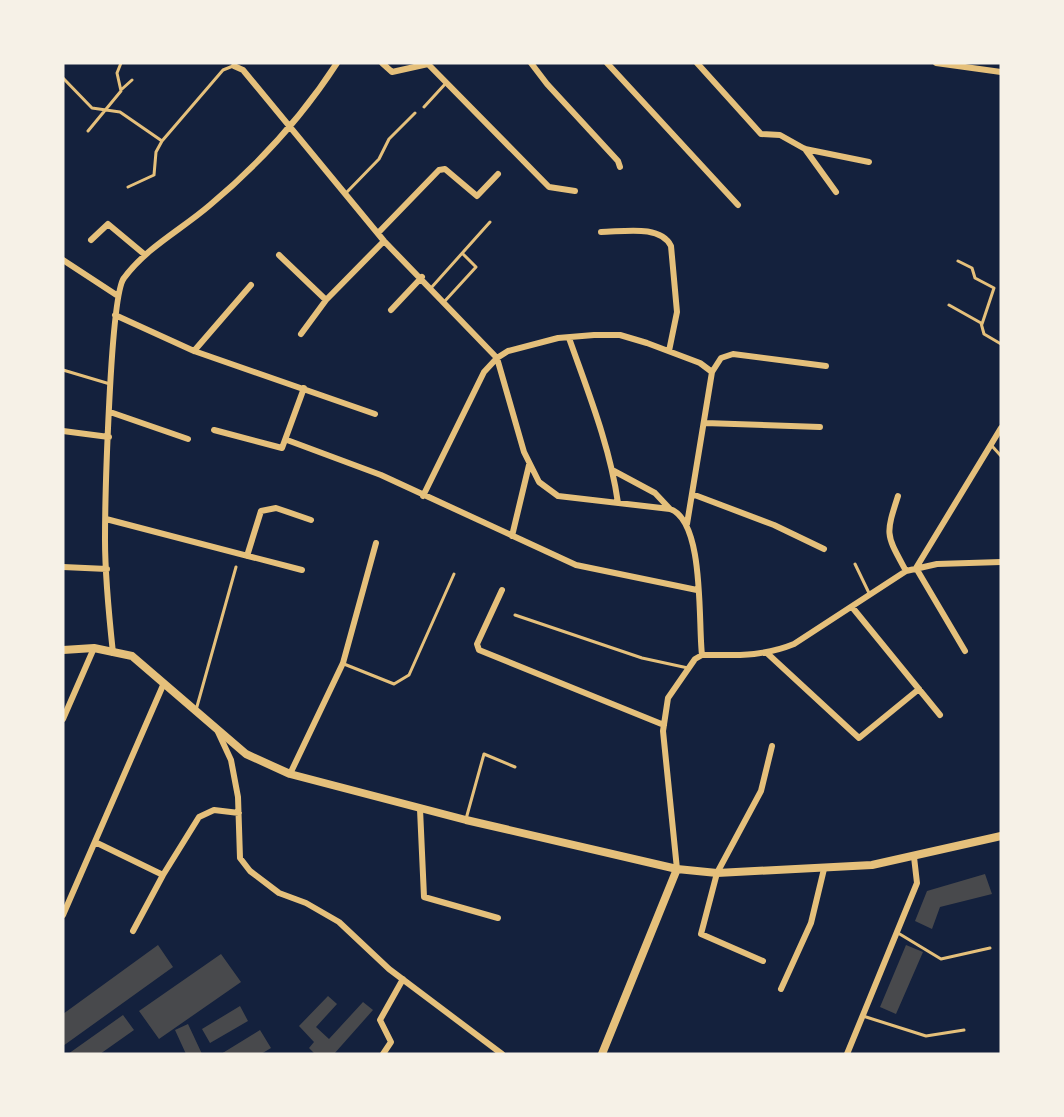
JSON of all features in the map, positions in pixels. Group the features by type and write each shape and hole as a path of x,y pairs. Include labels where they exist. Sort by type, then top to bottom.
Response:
{"street":[{"path":"113,653 106,519 115,315 122,280 144,254 210,205 290,127 337,63"},
{"path":"382,63 392,72 428,64 549,187 575,191"},
{"path":"531,63 547,84 618,161 620,167"},
{"path":"607,63 738,205"},
{"path":"936,63 1001,72"},
{"path":"700,64 761,135 780,135 805,149 869,162"},
{"path":"237,66 346,192 384,242 422,277 497,357 530,464 540,482 558,496 670,509 677,512 691,532 696,560 702,656"},
{"path":"805,149 836,192"},
{"path":"378,233 442,170 445,169 477,196 498,174"},
{"path":"91,240 108,224 144,254"},
{"path":"601,232 650,232 663,235 668,240 671,246 677,312 669,351"},
{"path":"301,333 326,300 384,242"},
{"path":"279,255 326,300"},
{"path":"63,260 118,296"},
{"path":"391,310 422,277"},
{"path":"194,351 252,285"},
{"path":"115,315 194,351 375,414"},
{"path":"423,496 484,372 497,357 508,351 569,338 621,335 700,363 712,372"},
{"path":"569,338 614,471 618,503"},
{"path":"686,524 693,494 712,372 721,358 733,354 826,366"},
{"path":"214,430 282,448 287,440 304,388"},
{"path":"110,412 188,439"},
{"path":"705,423 820,427"},
{"path":"916,568 1001,428"},
{"path":"63,431 109,437"},
{"path":"287,440 381,475 576,565 697,590"},
{"path":"512,536 530,464"},
{"path":"614,471 655,493 670,509"},
{"path":"693,494 774,525 824,549"},
{"path":"898,496 887,530 888,538 906,571"},
{"path":"247,556 261,511 276,508 311,520"},
{"path":"106,519 302,570"},
{"path":"290,774 343,663 376,543"},
{"path":"602,1054 677,870 664,725 668,698 688,668 702,656 768,654 794,644 906,571 951,562 1001,562"},
{"path":"63,567 107,569"},
{"path":"916,568 965,651"},
{"path":"502,590 477,645 479,650 664,725"},
{"path":"852,607 940,716"},
{"path":"63,719 94,648"},
{"path":"63,650 94,648 132,656 246,754 290,774 420,809 677,870 717,873 872,866 1001,836"},
{"path":"768,654 859,738 919,689"},
{"path":"63,915 164,683"},
{"path":"218,732 231,760 239,813 240,858 250,871 279,892 339,922 402,979 502,1054"},
{"path":"763,961 701,934 717,873 761,791 772,746"},
{"path":"420,809 424,897 498,918"},
{"path":"133,931 163,875 199,818 214,810 239,813"},
{"path":"95,842 163,875"},
{"path":"848,1054 917,883 914,857"},
{"path":"781,989 811,923 824,869"},
{"path":"383,1054 391,1042 380,1020 402,979"}],"lane":[{"path":"121,63 117,73 121,89"},
{"path":"128,187 154,175 156,152 162,141 223,70 237,66"},
{"path":"63,78 92,108 125,114 162,141"},
{"path":"88,130 108,110 121,89 132,80"},
{"path":"424,107 446,83"},
{"path":"346,192 379,159 389,140 415,113"},
{"path":"431,288 490,222"},
{"path":"444,302 476,267 463,254"},
{"path":"957,261 972,268 975,279 994,288 982,324 984,334 1001,344"},
{"path":"948,304 982,324"},
{"path":"63,370 111,384"},
{"path":"990,444 1001,456"},
{"path":"855,564 870,594"},
{"path":"195,712 236,567"},
{"path":"343,663 394,684 409,675 454,574"},
{"path":"515,615 642,658 688,668"},
{"path":"465,820 484,754 515,767"},
{"path":"897,932 941,959 990,948"},
{"path":"863,1016 926,1036 964,1030"}],"building":[{"path":"985,874 992,894 940,907 932,929 915,921 927,891"},
{"path":"158,945 173,967 63,1046 63,1014"},
{"path":"906,945 923,952 896,1014 880,1007"},
{"path":"221,954 241,982 159,1039 139,1011"},
{"path":"328,996 337,1004 316,1027 329,1039 363,1002 373,1010 334,1054 315,1054 309,1048 314,1042 299,1026"},
{"path":"240,1006 248,1021 210,1043 202,1029"},
{"path":"123,1015 134,1030 100,1054 68,1054"},
{"path":"188,1024 202,1054 186,1054 175,1030"},
{"path":"260,1030 271,1048 261,1054 221,1054"}]}
